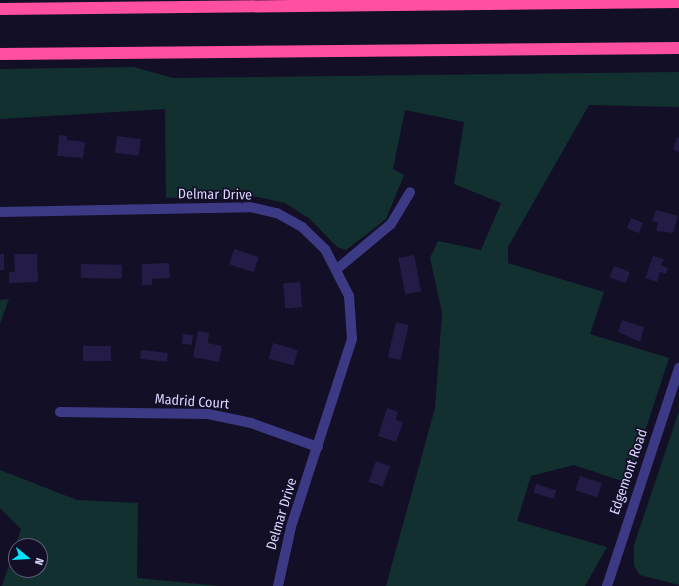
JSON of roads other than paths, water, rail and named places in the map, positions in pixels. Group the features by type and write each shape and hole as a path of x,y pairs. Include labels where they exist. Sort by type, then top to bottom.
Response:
{"highway":[{"path":"0,9 679,2"},
{"path":"0,54 679,48"}],"street":[{"path":"337,269 391,224 410,192"},
{"name":"Delmar Drive","path":"0,212 250,208 277,213 302,227 325,249 337,269 349,296 352,339 291,527 278,586"},
{"name":"Edgemont Road","path":"607,586 679,368"},
{"name":"Madrid Court","path":"60,412 222,416 318,447"}]}
